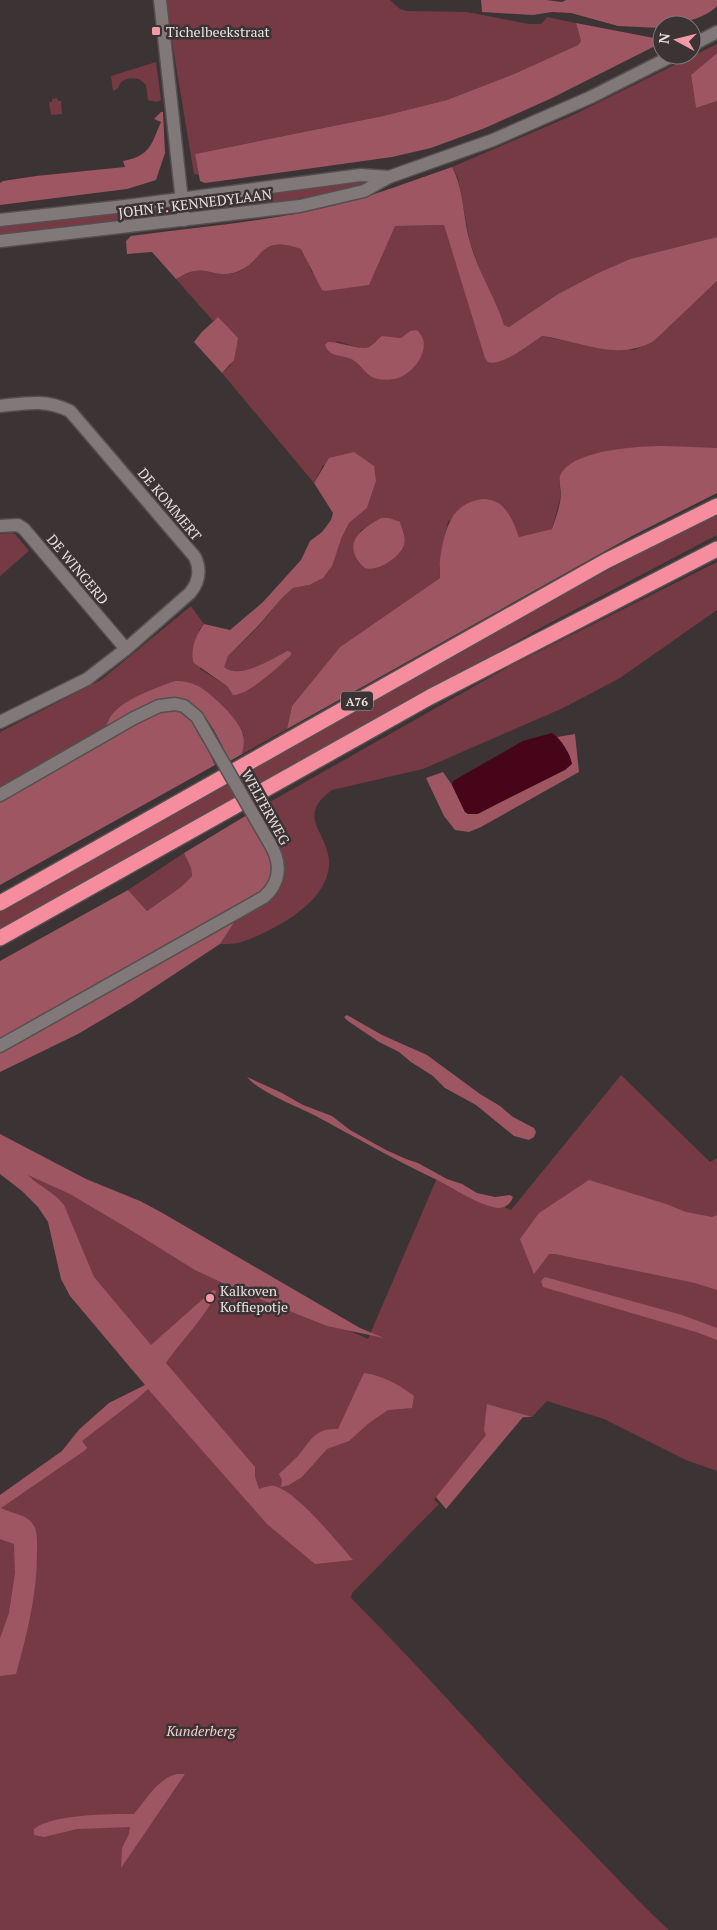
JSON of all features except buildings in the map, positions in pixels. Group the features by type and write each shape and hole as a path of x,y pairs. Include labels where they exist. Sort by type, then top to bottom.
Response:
{"highway":[{"name":"A76","path":"0,902 606,561 717,506"},
{"name":"A76","path":"0,938 430,697 717,548"}],"street":[{"path":"160,0 184,220"},
{"path":"702,40 717,32"},
{"name":"JOHN F. KENNEDYLAAN","path":"0,242 300,206 364,191 389,177 493,140 592,97 654,65"},
{"name":"JOHN F. KENNEDYLAAN","path":"0,220 361,174 389,177"},
{"name":"DE KOMMERT","path":"0,406 44,402 57,405 70,412 195,557 199,574 194,589 126,649 87,678 0,722"},
{"name":"DE WINGERD","path":"0,526 18,525 24,529 126,649"},
{"name":"WELTERWEG","path":"0,795 134,718 159,706 175,704 184,706 197,717 206,731 269,842 277,858 278,873 273,888 260,901 0,1046"}],"green space":[{"path":"165,0 390,0 400,9 407,11 467,12 529,24 541,24 547,17 576,23 581,41 578,45 514,74 447,100 383,116 195,154 199,175 194,174"},
{"path":"717,44 717,53 691,75 696,108 717,101 717,237 630,259 558,294 509,327 504,325 483,279 470,242 458,178 452,167 573,115 674,65 702,65 702,51"},
{"path":"156,62 161,100 157,102 148,100 146,85 139,79 126,79 113,91 111,76"},
{"path":"57,98 58,101 61,101 62,114 51,115 49,102"},
{"path":"363,180 375,181 333,192 269,204 204,212 201,207 202,202"},
{"path":"171,206 172,214 168,217 0,236 0,223"},
{"path":"444,225 488,362 519,352 542,336 593,347 634,350 654,341 717,281 717,448 593,454 575,462 562,472 559,481 561,495 552,529 519,537 504,507 448,521 439,570 440,578 340,647 292,706 287,729 242,754 244,735 175,681 143,694 123,706 102,734 0,792 0,732 101,680 191,606 204,624 199,630 200,669 227,686 233,695 287,651 246,670 230,670 223,667 228,656 258,627 282,598 293,588 309,585 341,539 349,523 367,508 376,481 323,465 314,483 222,373 231,365 219,317 213,321 176,279 195,270 231,274 240,271 266,248 286,244 301,249 306,256 312,273 395,226","holes":["410,331 377,379 368,375 355,361 347,357 336,341 364,349 371,347 377,340 393,337 401,338","381,518 403,531 403,546 389,561 378,567 366,567 360,563 360,531"]},
{"path":"717,514 717,535 546,625 0,933 0,910 456,652 672,536"},
{"path":"0,534 15,534 29,551 0,576"},
{"path":"717,562 717,610 620,678 563,708 423,769 332,790 321,799 314,816 327,849 329,860 327,875 321,888 311,901 285,922 242,942 220,944 241,912 247,815 510,666"},
{"path":"184,853 191,868 192,876 181,887 147,911 128,890"},
{"name":"Kunderberg","path":"621,1075 710,1162 717,1158 717,1471 686,1460 604,1419 547,1401 532,1417 517,1418 436,1497 434,1500 439,1504 352,1593 351,1598 409,1657 549,1808 669,1930 0,1930 0,1495 62,1451 79,1429 109,1403 146,1385 80,1279 43,1188 15,1163 336,1325 368,1339 437,1178 511,1210"}],"shaded area":[{"path":"481,0 546,0 562,2 566,0 717,0 717,6 702,16 652,15 652,28 618,26 571,13 552,12 533,15 482,12"},
{"path":"576,23 652,38 652,48 552,98 485,128 431,148 392,157 205,183 200,181 195,154 383,116 447,100 514,74 578,45 581,41"},
{"path":"717,53 717,101 696,108 691,75"},
{"path":"163,112 165,153 156,180 127,189 0,205 0,183 3,181 125,167 123,161 144,153 152,143 161,122 154,119"},
{"path":"452,167 459,185 473,253 504,325 509,327 558,294 630,259 717,237 717,281 654,341 640,347 627,350 612,350 542,336 516,354 494,363 488,362 485,358 444,225 395,226 369,285 325,291 322,290 301,249 286,245 268,247 243,269 233,273 223,274 199,270 176,279 152,252 127,254 126,241 131,236 307,212 362,198"},
{"path":"218,317 238,338 234,360 222,373 194,342"},
{"path":"416,330 422,336 424,343 420,359 402,377 392,379 382,380 370,376 355,361 333,354 325,345 328,342 333,342 365,348 371,346 382,336 401,338 410,331"},
{"path":"665,446 717,448 717,493 632,536 287,729 292,706 340,647 440,578 442,547 446,531 452,517 462,507 481,499 496,502 507,512 519,537 552,529 561,495 560,477 570,464 581,458 610,450"},
{"path":"354,452 374,466 376,481 367,508 349,523 341,539 332,566 323,578 309,585 293,588 228,656 224,667 238,671 255,667 287,651 291,652 291,655 264,679 240,694 233,695 227,686 194,663 192,653 194,642 204,624 230,630 263,602 301,560 310,541 322,532 331,520 333,513 314,483 329,458"},
{"path":"381,518 389,518 400,522 404,536 404,545 402,550 388,563 376,568 365,568 358,560 353,545 358,534"},
{"path":"175,681 187,682 198,686 210,694 237,722 244,740 242,754 230,761 205,717 181,699 102,734 111,716 123,704"},
{"path":"174,710 189,718 195,725 215,765 0,885 0,802 145,717 162,711"},
{"path":"552,733 565,747 572,764 565,770 477,814 465,812 452,785 453,781 523,741"},
{"path":"575,734 579,772 469,832 455,830 444,816 426,778 443,772 452,785 465,812 478,814 510,797 570,757 557,737"},
{"path":"247,815 273,860 271,884 241,912 220,944 132,1002 78,1034 0,1072 0,961 128,890 147,911 181,887 192,876 191,868 184,853"},
{"path":"347,1015 382,1035 427,1055 513,1117 534,1128 536,1132 534,1137 529,1140 514,1136 476,1105 445,1088 433,1076 399,1052 379,1042 348,1021 344,1017"},
{"path":"247,1077 303,1105 332,1116 350,1130 386,1150 418,1163 477,1193 495,1197 510,1195 513,1197 510,1203 502,1208 491,1207 474,1200 269,1093"},
{"path":"0,1134 86,1179 140,1201 159,1211 360,1328 384,1338 327,1326 240,1291 195,1270 70,1194 28,1175 64,1205 94,1277 151,1345 213,1290 216,1291 209,1306 166,1363 255,1467 255,1477 259,1489 274,1486 294,1497 316,1518 353,1560 315,1564 267,1524 148,1389 82,1441 87,1448 84,1451 1,1508 28,1519 34,1526 37,1539 37,1569 27,1629 16,1674 0,1676 0,1638 9,1613 15,1573 14,1544 0,1539 0,1495 62,1451 79,1430 109,1403 145,1385 70,1296 61,1279 48,1222 38,1207 22,1191 0,1174"},
{"path":"589,1180 686,1212 712,1217 717,1215 717,1290 695,1283 555,1254 549,1254 534,1274 520,1239 539,1213"},
{"path":"545,1277 682,1315 717,1328 717,1340 696,1332 543,1287 541,1281"},
{"path":"364,1373 390,1381 414,1396 412,1408 388,1410 369,1423 349,1441 327,1449 302,1477 289,1485 281,1487 282,1480 279,1474 314,1437 323,1431 338,1429"},
{"path":"487,1404 532,1417 523,1417 446,1509 436,1497 486,1435 484,1430"},
{"path":"185,1774 121,1868 122,1848 129,1834 130,1827 77,1829 44,1837 34,1835 34,1829 54,1820 82,1816 134,1814 158,1785 170,1776"}],"place":[{"name":"Tichelbeekstraat","path":"156,31"},
{"name":"Kalkoven Koffiepotje","path":"210,1298"}]}
